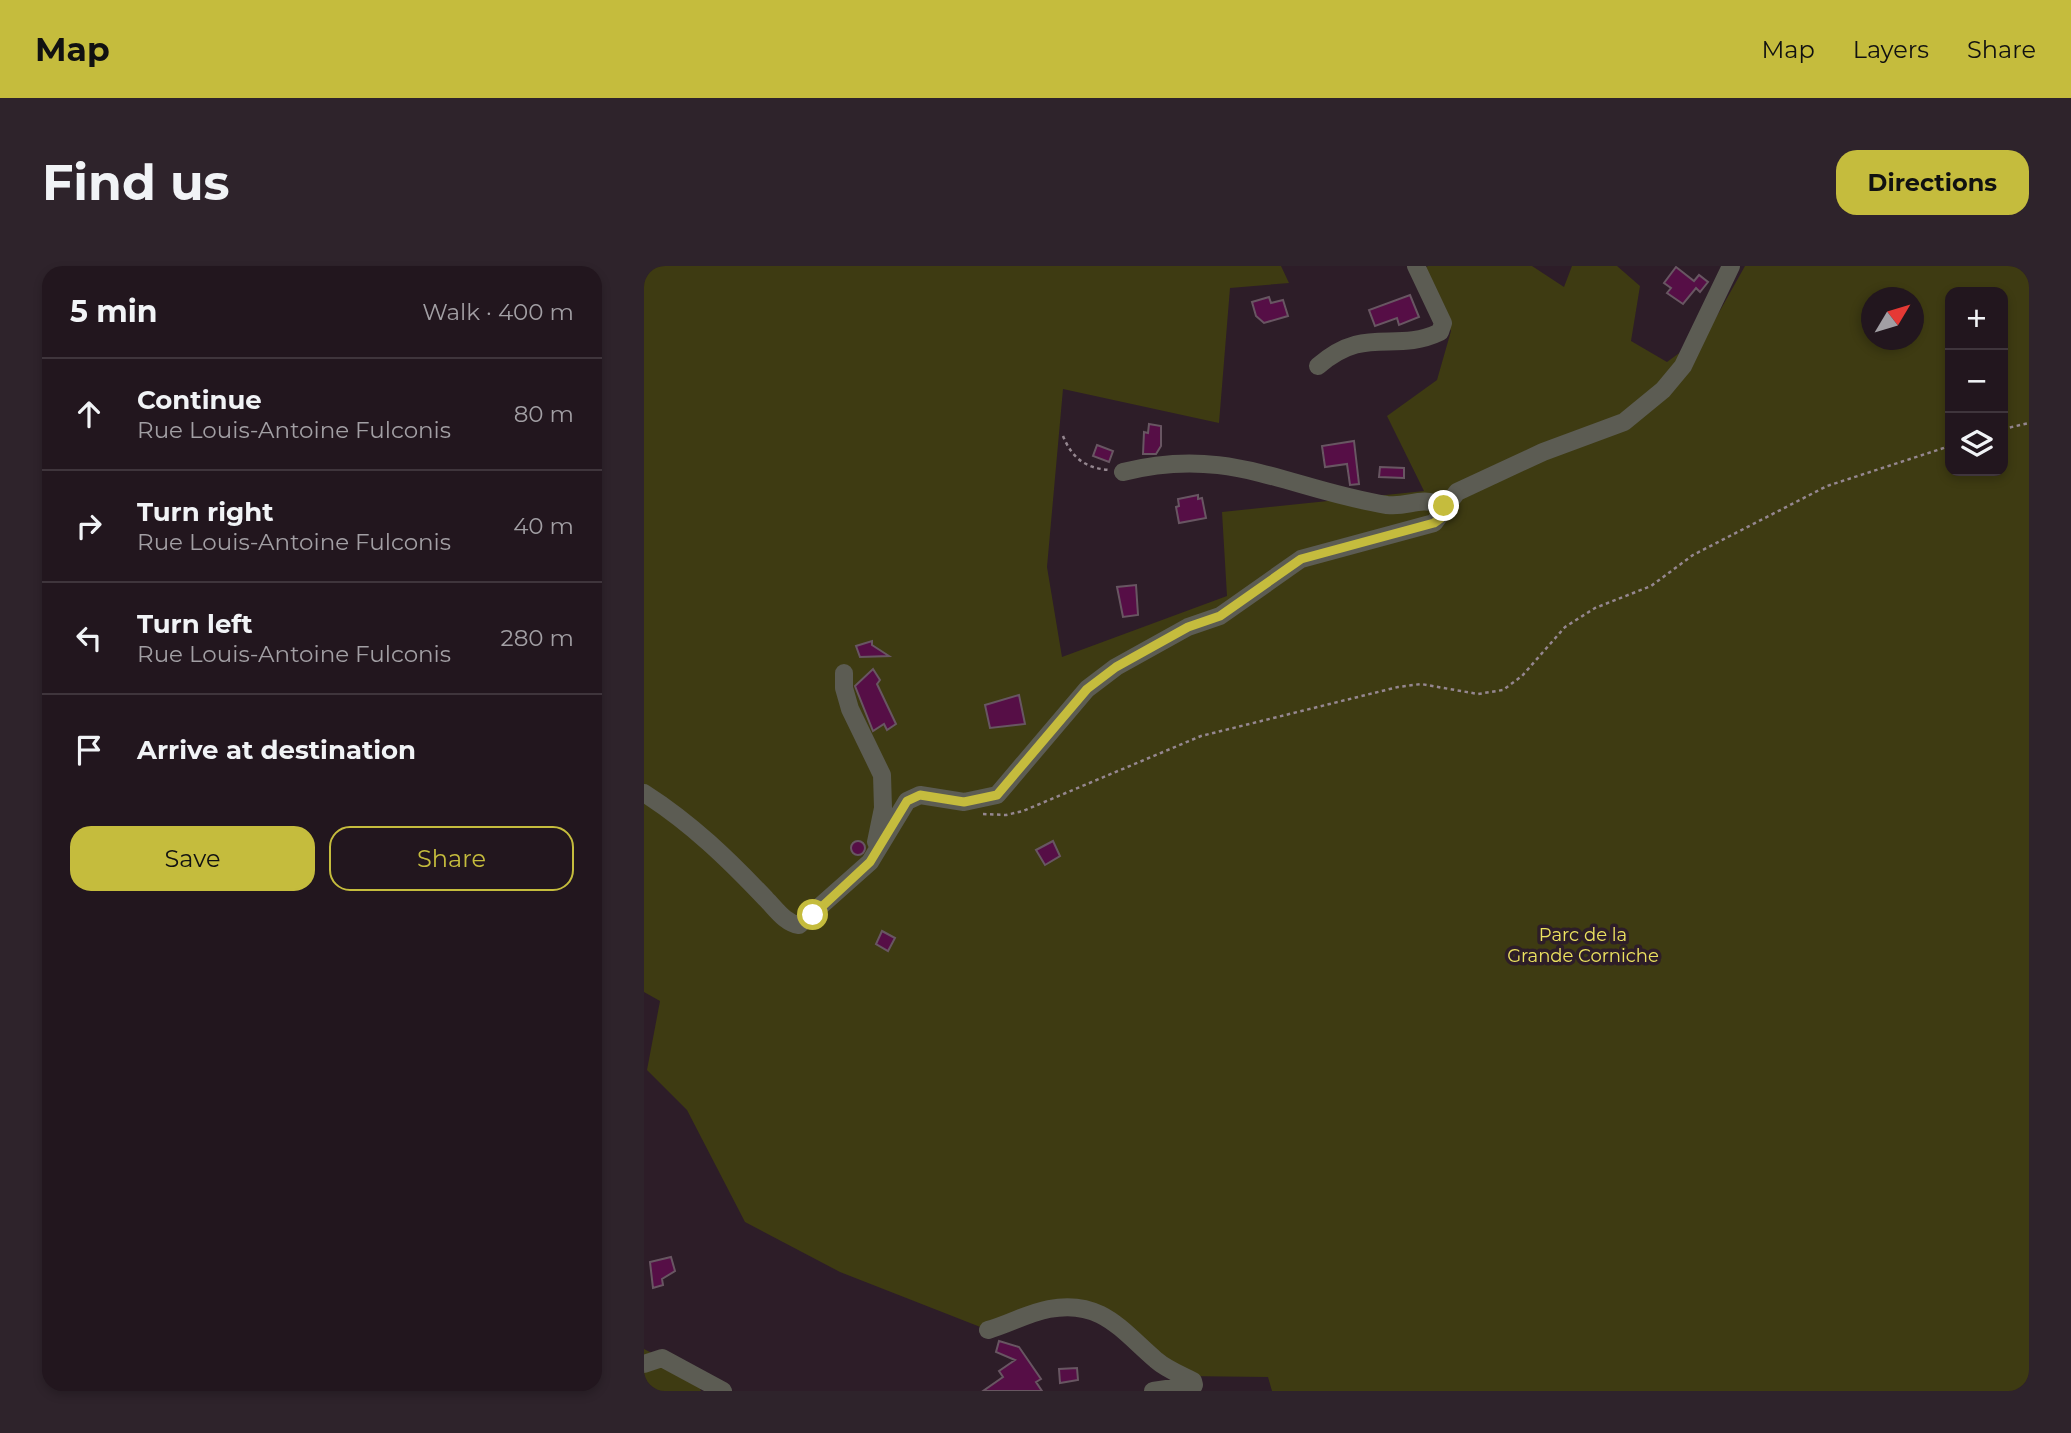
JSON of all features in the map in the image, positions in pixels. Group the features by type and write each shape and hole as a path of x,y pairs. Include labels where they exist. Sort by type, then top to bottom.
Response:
{"street":[{"path":"1318,366 1336,351 1355,342 1427,338 1440,332 1443,323 1416,266"},
{"path":"644,793 673,811 722,852 793,924 799,925 820,910 879,851 907,801 927,794 955,801 988,799 1002,792 1087,689 1131,657 1188,627 1220,616 1301,559 1434,523 1441,518 1444,506 1457,492 1543,452 1624,422 1643,408 1684,366 1731,266"},
{"path":"1123,472 1153,464 1201,461 1245,467 1329,492 1391,505 1429,499 1444,506"},
{"path":"845,673 844,688 850,709 882,775 883,808 876,844 879,851"},
{"path":"988,1330 1052,1308 1079,1308 1101,1313 1121,1325 1158,1362 1193,1381 1195,1385 1153,1391"},
{"path":"644,1364 662,1358 723,1391"}],"path":[{"path":"2008,428 2029,423"},
{"path":"1063,436 1071,454 1092,469 1123,472"},
{"path":"955,801 962,808 984,815 1006,816 1201,736 1398,687 1421,684 1478,694 1503,690 1522,676 1565,627 1595,608 1651,586 1693,555 1827,486 1945,448"}],"green space":[{"name":"Parc de la Grande Corniche","path":"644,266 1281,266 1289,283 1230,288 1219,423 1063,389 1047,567 1062,657 1227,596 1222,512 1424,491 1387,416 1437,380 1451,331 1422,269 1428,266 1532,266 1564,287 1572,266 1617,266 1640,286 1631,341 1667,362 1708,332 1745,266 2029,266 2029,1391 1272,1391 1268,1377 1182,1376 1079,1308 988,1330 840,1272 745,1222 687,1110 647,1070 660,1001 644,992"},
{"path":"644,1349 695,1375 701,1391 644,1391"}],"building":[{"path":"1676,267 1694,281 1699,275 1708,282 1700,292 1696,288 1683,304 1667,293 1671,288 1664,283"},
{"path":"1410,295 1419,317 1399,325 1397,318 1375,326 1369,310"},
{"path":"1269,297 1271,303 1283,300 1288,316 1264,323 1256,316 1252,302"},
{"path":"1149,424 1161,426 1161,446 1156,454 1143,454 1144,432 1148,433"},
{"path":"1354,441 1359,484 1350,485 1347,464 1325,467 1322,446"},
{"path":"1097,445 1113,451 1109,462 1093,456"},
{"path":"1380,467 1404,468 1404,478 1379,477"},
{"path":"1198,495 1198,499 1202,498 1206,518 1179,523 1176,507 1179,506 1178,499"},
{"path":"1136,585 1138,615 1123,617 1117,587"},
{"path":"872,641 872,645 889,656 860,657 856,646"},
{"path":"873,669 880,680 877,684 896,724 887,730 884,724 873,731 855,686"},
{"path":"1019,695 1025,724 990,728 985,705"},
{"path":"855,841 861,841 865,848 861,855 855,855 851,851 851,845"},
{"path":"1053,841 1060,856 1045,865 1036,850"},
{"path":"882,931 895,938 888,951 876,944"},
{"path":"671,1257 675,1271 662,1279 663,1285 653,1288 650,1262"},
{"path":"999,1341 1019,1347 1041,1379 1036,1382 1042,1391 983,1391 1003,1377 999,1371 1015,1360 996,1352"},
{"path":"1077,1368 1078,1380 1060,1383 1059,1369"}],"route":[{"path":"813,915 870,862 907,801 927,794 964,802 997,795 1074,703 1102,675 1188,627 1227,612 1288,565 1319,552 1434,523 1441,518 1444,506"}]}
